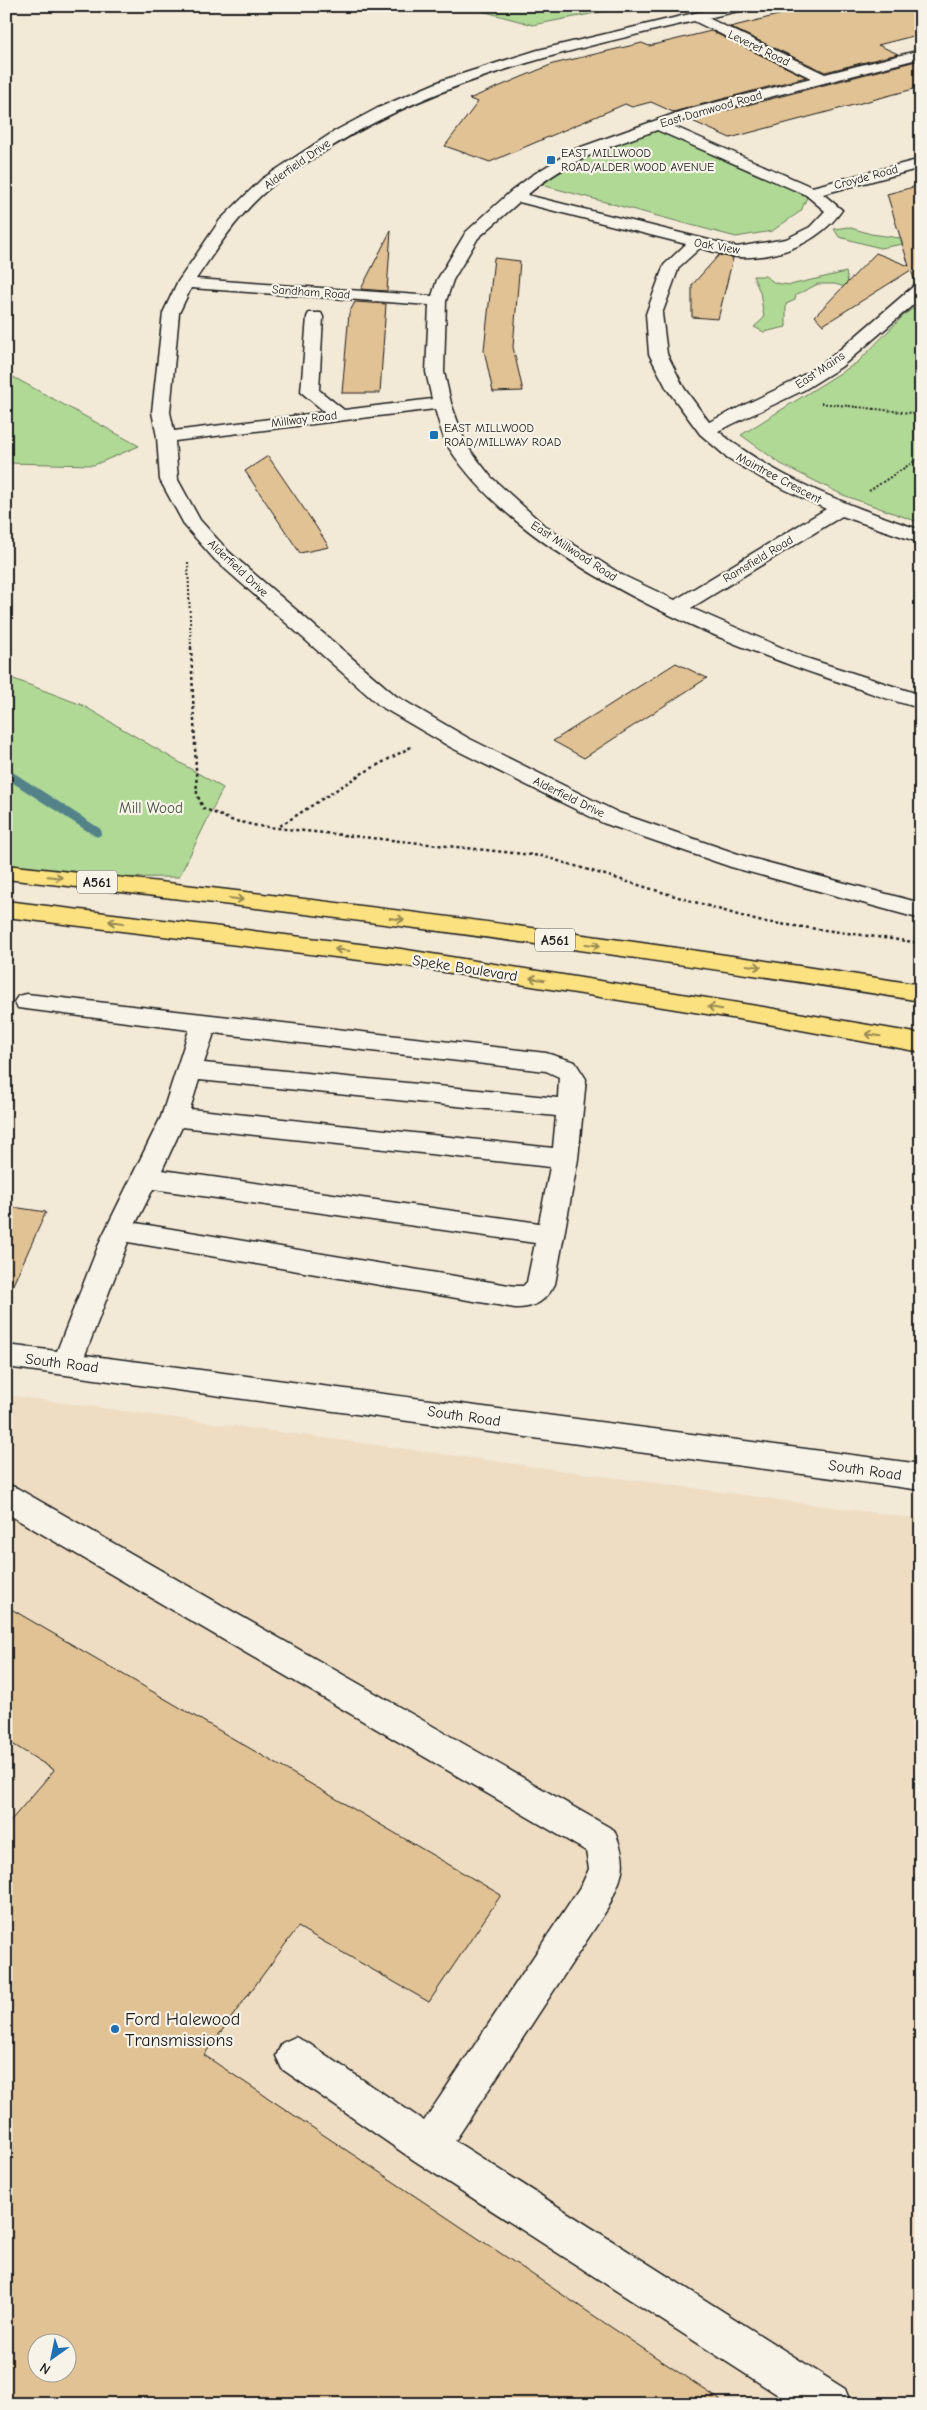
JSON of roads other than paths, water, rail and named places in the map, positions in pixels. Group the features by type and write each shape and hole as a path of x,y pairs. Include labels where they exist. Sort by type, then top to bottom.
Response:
{"highway":[{"name":"A561","path":"6,872 188,892 754,966 921,993"},
{"name":"Speke Boulevard","path":"6,909 401,957 744,1012 921,1043"}],"street":[{"name":"Alderfield Drive","path":"742,6 543,53 448,84 383,111 340,134 267,182 226,223 185,283 171,313 160,412 166,437 169,480 192,522 222,556 388,701 440,731 611,818 739,862 921,911"},
{"name":"Leveret Road","path":"695,17 824,79"},
{"name":"East Damwood Road","path":"514,196 536,179 578,153 657,124 687,114 921,54"},
{"name":"Oak View","path":"514,196 737,252 772,250 804,238 825,224 834,210 811,192 657,124"},
{"name":"Croyde Road","path":"811,192 921,163"},
{"name":"East Millwood Road","path":"514,196 472,236 445,280 438,301 435,372 442,403 457,446 484,481 539,531 615,579 706,623 796,661 921,702"},
{"name":"Maintree Crescent","path":"696,243 672,265 654,314 658,354 676,389 706,430 735,454 750,463 840,509 921,537"},
{"name":"Sandham Road","path":"185,283 438,301"},
{"name":"East Mains","path":"706,430 798,386 835,363 921,289"},
{"path":"316,317 310,392 340,415"},
{"name":"Millway Road","path":"166,437 442,403"},
{"name":"Ramsfield Road","path":"676,608 840,509"},
{"path":"27,1002 546,1062 563,1067 571,1072 573,1079 565,1159 541,1284 536,1293 527,1297 515,1297 119,1230"},
{"path":"67,1364 119,1230 146,1178 174,1117 204,1023"},
{"path":"189,1070 570,1108"},
{"path":"174,1117 565,1159"},
{"path":"146,1178 550,1234"},
{"name":"South Road","path":"6,1356 921,1477"},
{"path":"6,1497 556,1813 602,1842 607,1869 595,1896 429,2148"},
{"path":"295,2056 429,2148 830,2404"}],"waterway":[{"path":"6,773 97,832"}],"place":[{"name":"EAST MILLWOOD ROAD/ALDER WOOD AVENUE","path":"551,160"},
{"name":"EAST MILLWOOD ROAD/MILLWAY ROAD","path":"434,435"},
{"name":"Ford Halewood Transmissions","path":"115,2029"}],"park label":[{"name":"Mill Wood","path":"151,808"}]}
